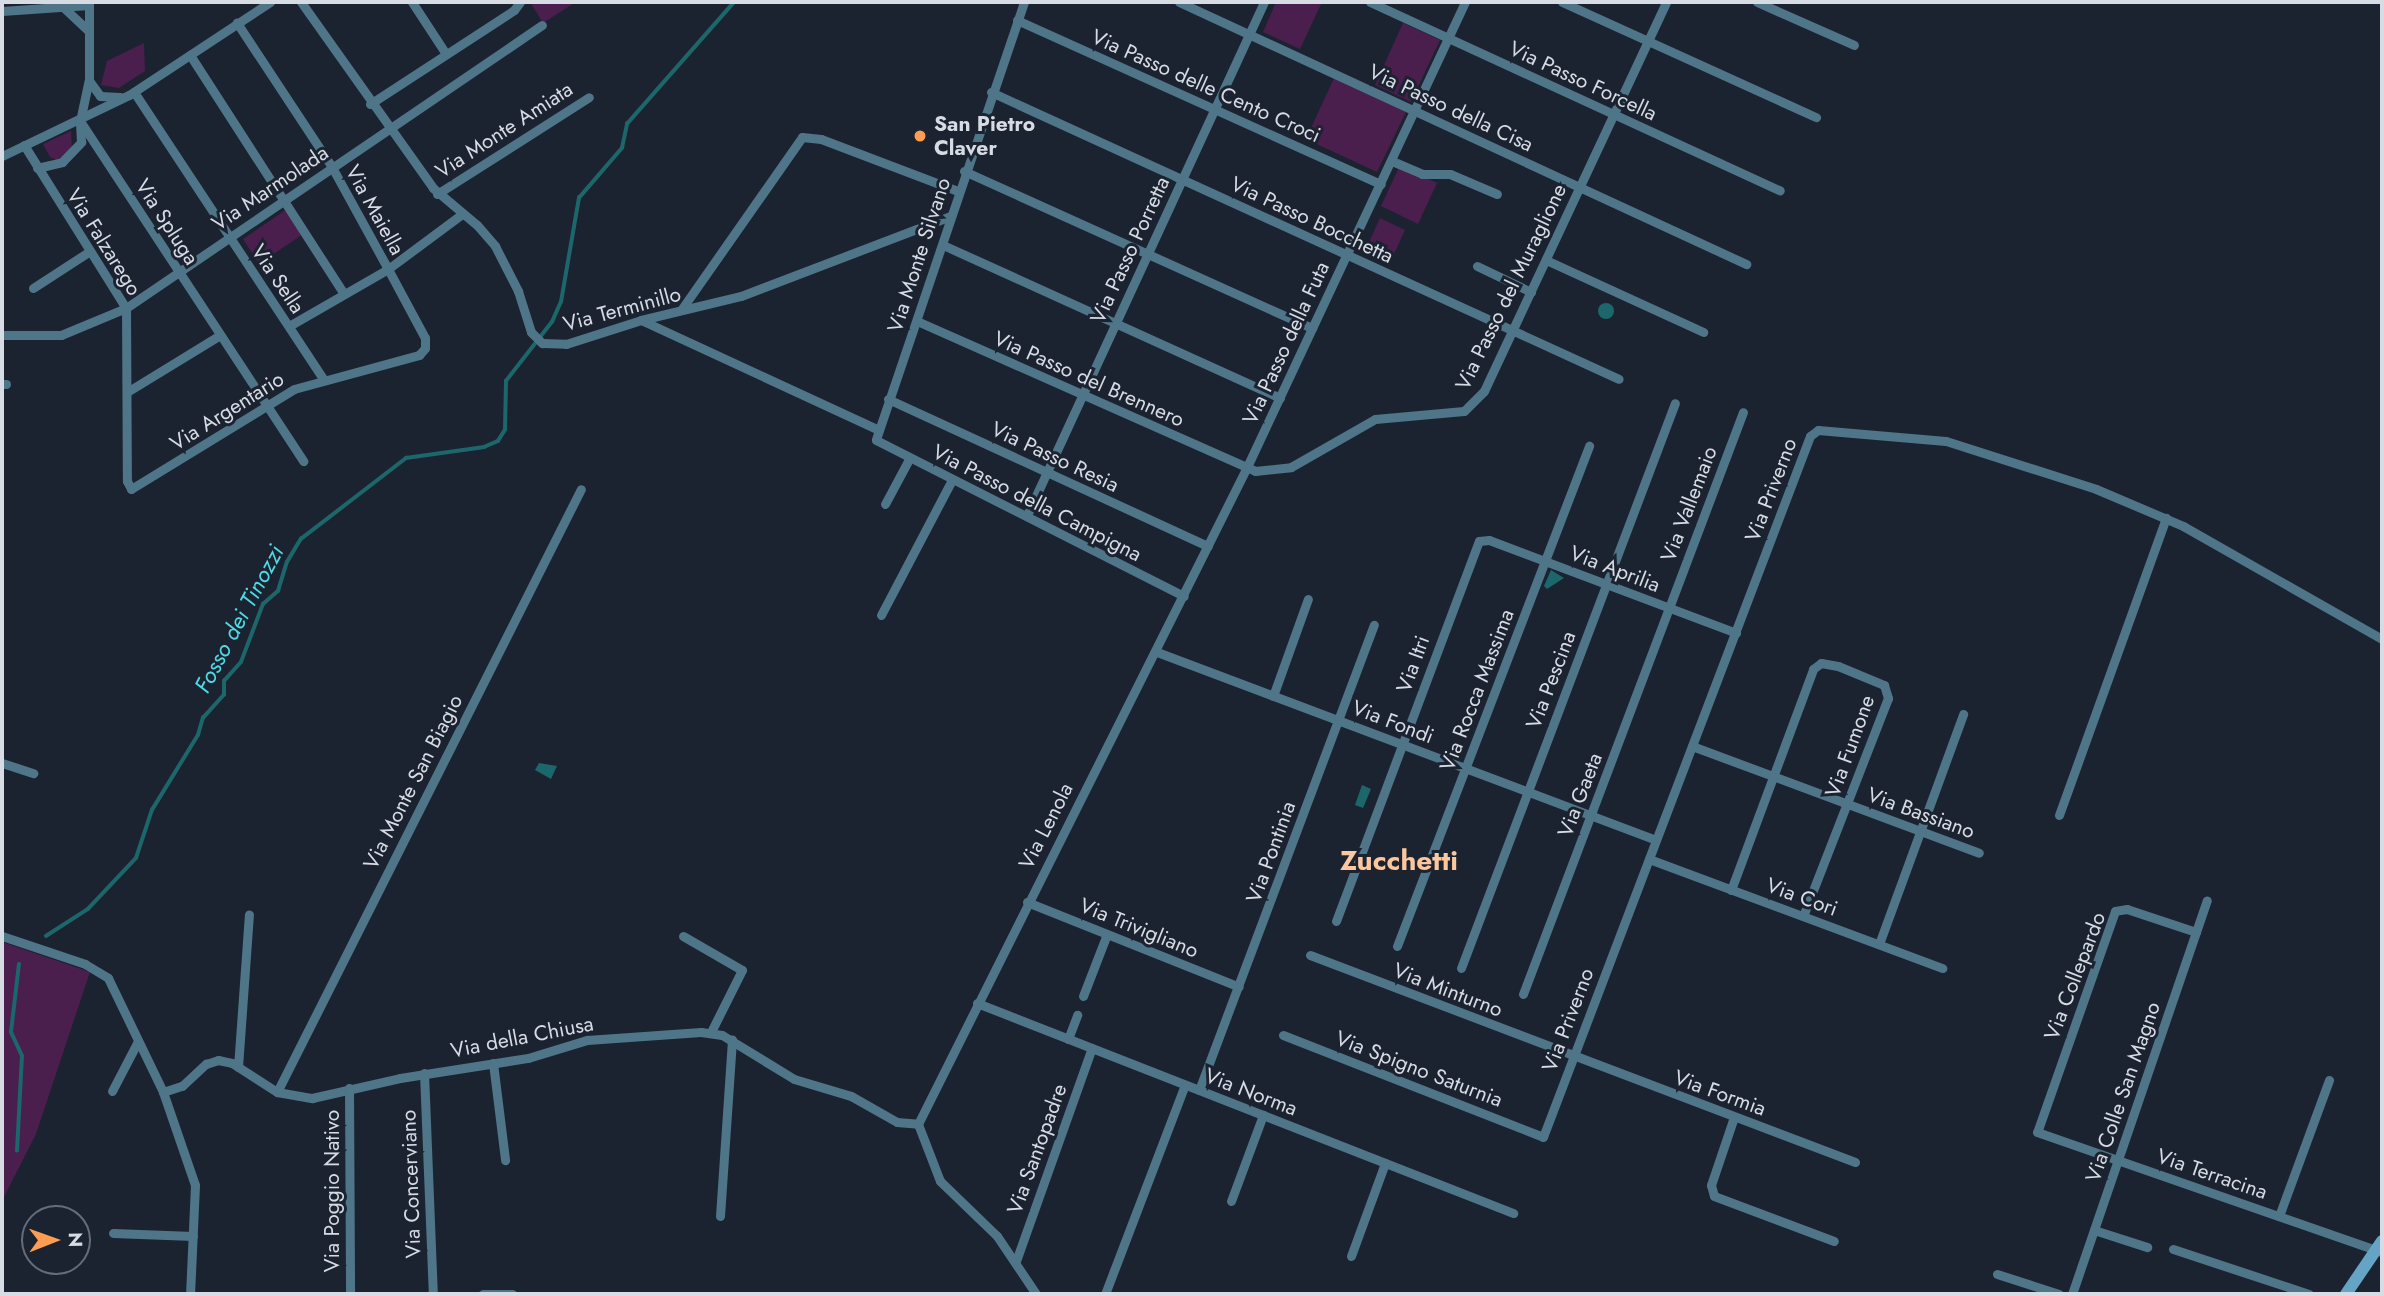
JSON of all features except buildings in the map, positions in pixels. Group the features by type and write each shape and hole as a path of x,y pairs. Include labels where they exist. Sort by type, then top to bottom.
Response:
{"street":[{"path":"2,156 80,121 131,93 270,2"},
{"name":"Via Terminillo","path":"301,2 370,104 391,128 437,194 480,228 501,256 538,341 566,344 641,320 754,292 951,216"},
{"path":"412,2 446,54"},
{"path":"370,104 514,10 520,2"},
{"name":"Via Monte Silvano","path":"876,440 877,429 943,245 964,171 1024,2"},
{"name":"Via Passo della Cisa","path":"1179,2 1746,264"},
{"name":"Via Passo Porretta","path":"1028,513 1264,2"},
{"name":"Via Passo Forcella","path":"1370,2 1780,191"},
{"name":"Via Passo della Futa","path":"1208,546 1247,469 1465,2"},
{"path":"1562,2 1816,117"},
{"name":"Via Passo del Muraglione","path":"1247,469 1265,472 1291,467 1376,419 1469,408 1482,395 1666,2"},
{"path":"1757,2 1854,45"},
{"path":"2,11 89,4 89,79 80,121 82,140 75,154 55,166 37,168"},
{"path":"63,7 89,31"},
{"name":"Via Passo delle Cento Croci","path":"1017,20 1381,184"},
{"name":"Via Maiella","path":"237,23 332,167 424,336 425,348"},
{"name":"Via Marmolada","path":"2,335 61,335 126,308 542,25"},
{"path":"190,55 344,292"},
{"path":"89,79 100,96 131,93"},
{"name":"Via Passo Bocchetta","path":"991,92 1182,178 1346,257 1619,379"},
{"name":"Via Sella","path":"131,93 324,380"},
{"name":"Via Monte Amiata","path":"437,194 589,97"},
{"name":"Via Spluga","path":"80,121 303,461"},
{"path":"681,310 802,138 817,137 958,191"},
{"name":"Via Falzarego","path":"24,145 126,308 127,481 131,489"},
{"path":"1392,161 1422,174 1452,174 1497,194"},
{"path":"964,171 1312,328"},
{"path":"289,326 388,269 462,214"},
{"path":"943,245 1280,398"},
{"path":"33,288 90,251"},
{"path":"1546,260 1703,332"},
{"path":"1477,266 1531,292"},
{"path":"641,320 877,429"},
{"name":"Via Passo del Brennero","path":"917,321 1247,469"},
{"path":"127,391 219,335"},
{"name":"Via Argentario","path":"131,489 294,389 417,355 425,348"},
{"name":"Via Passo Resia","path":"888,400 1208,546"},
{"name":"Via Pescina","path":"1461,968 1675,403"},
{"name":"Via Vallemaio","path":"1669,608 1742,412"},
{"name":"Via Priverno","path":"1543,1136 1810,436 1818,430 1899,434 1962,444 2096,489 2166,518 2382,639"},
{"name":"Via Passo della Campigna","path":"876,440 1184,596"},
{"name":"Via Rocca Massima","path":"1397,946 1589,446"},
{"path":"885,504 909,459"},
{"path":"881,615 952,480"},
{"name":"Via Monte San Biagio","path":"277,1092 581,489"},
{"path":"2059,815 2166,518"},
{"name":"Via Aprilia","path":"1481,540 1545,561 1736,633"},
{"name":"Via Itri","path":"1336,921 1475,546 1481,540"},
{"name":"Via Lenola","path":"918,1124 1027,902 1157,652 1208,546"},
{"path":"1273,696 1308,599"},
{"name":"Via Gaeta","path":"1523,994 1669,608"},
{"name":"Via Pontinia","path":"1199,1090 1374,625"},
{"name":"Via Fondi","path":"1157,652 1656,840"},
{"name":"Via Fumone","path":"1731,890 1813,669 1821,663 1838,666 1884,685 1889,694 1803,916"},
{"path":"1879,944 1962,714"},
{"name":"Via Bassiano","path":"1692,746 1979,853"},
{"path":"2,762 33,773"},
{"name":"Via Cori","path":"1649,859 1942,968"},
{"name":"Via Colle San Magno","path":"2072,1294 2207,900"},
{"name":"Via Trivigliano","path":"1027,902 1239,987"},
{"name":"Via Collepardo","path":"2037,1132 2115,911 2127,909 2196,932"},
{"path":"238,1067 249,915"},
{"path":"1083,996 1107,934"},
{"path":"2,936 104,975 117,990 163,1092 195,1185 190,1294"},
{"path":"683,936 741,967 742,976 711,1032"},
{"name":"Via Minturno","path":"1310,955 1573,1058"},
{"name":"Via Norma","path":"977,1003 1513,1213"},
{"path":"1068,1038 1077,1014"},
{"name":"Via della Chiusa","path":"163,1092 182,1086 212,1061 226,1060 277,1092 313,1098 424,1073 493,1063 586,1040 711,1032 732,1039 794,1079 851,1096 897,1122 918,1124"},
{"name":"Via Spigno Saturnia","path":"1283,1035 1543,1136"},
{"path":"720,1216 732,1039"},
{"path":"112,1091 138,1041"},
{"name":"Via Santopadre","path":"1016,1261 1092,1048"},
{"name":"Via Formia","path":"1573,1058 1855,1162"},
{"path":"493,1063 505,1160"},
{"name":"Via Concerviano","path":"424,1073 433,1294"},
{"path":"2278,1216 2329,1080"},
{"path":"1105,1294 1185,1085"},
{"name":"Via Poggio Nativo","path":"349,1088 350,1294"},
{"path":"1231,1201 1263,1115"},
{"path":"1734,1117 1712,1182 1714,1196 1834,1241"},
{"path":"918,1124 940,1181 1016,1261 1036,1294"},
{"name":"Via Terracina","path":"2037,1132 2278,1216 2380,1248"},
{"path":"1351,1256 1385,1163"},
{"path":"2094,1230 2147,1247"},
{"path":"113,1233 193,1236"},
{"path":"2173,1248 2309,1294"},
{"path":"2346,1294 2380,1248"},
{"path":"1997,1274 2059,1294"},
{"path":"483,1294 512,1294"}],"shaded area":[{"path":"530,2 576,2 543,23"},
{"path":"1276,2 1322,2 1300,49 1263,32"},
{"path":"1403,23 1440,40 1411,102 1375,85"},
{"path":"144,43 145,71 119,88 101,85 107,61"},
{"path":"1334,78 1406,112 1377,172 1306,139"},
{"path":"71,131 72,151 57,160 50,157 43,144"},
{"path":"1400,165 1437,183 1418,224 1381,206"},
{"path":"287,209 303,234 259,264 243,239"},
{"path":"1380,218 1405,230 1389,265 1364,253"},
{"path":"1606,303 1612,305 1612,317 1606,319 1600,317 1598,311 1600,305"},
{"path":"1551,570 1564,578 1547,589 1544,586"},
{"path":"539,763 557,766 551,779 535,770"},
{"path":"1362,785 1371,789 1363,808 1355,805"},
{"path":"2,942 90,972 36,1134 2,1201"}],"waterway":[{"name":"Fosso dei Tinozzi","path":"46,936 88,909 136,858 152,810 198,735 203,718 224,695 224,681 241,662 263,604 278,591 287,562 301,539 406,458 484,447 498,441 505,430 506,381 552,322 561,302 579,198 622,148 627,124 734,2"},
{"name":"Fosso dei Tinozzi","path":"17,1151 22,1056 11,1032 19,964"}],"place":[{"name":"San Pietro Claver","path":"920,136"}],"district":[{"name":"Zucchetti","path":"1399,861"}]}
